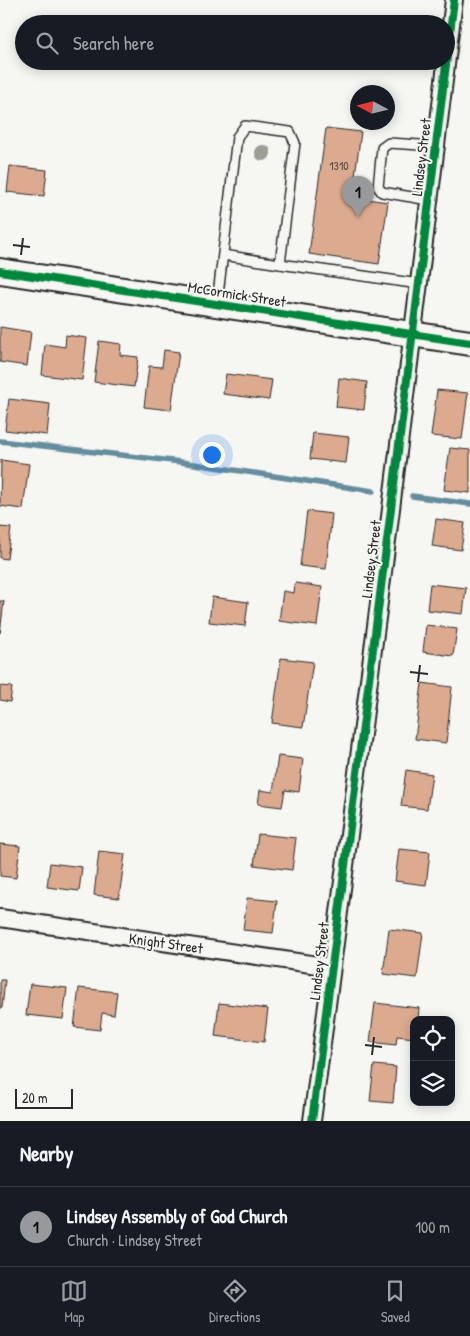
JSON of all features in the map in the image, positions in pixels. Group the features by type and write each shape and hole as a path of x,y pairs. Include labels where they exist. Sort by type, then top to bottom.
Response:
{"street":[{"name":"Lindsey Street","path":"452,15 454,0"},
{"name":"Lindsey Street","path":"312,1121 445,70"},
{"name":"McCormick Street","path":"0,271 217,306 470,343"},
{"name":"Knight Street","path":"0,918 332,967"}],"lane":[{"path":"217,306 237,137 245,126 290,132 295,143 280,264"},
{"path":"429,200 382,192 378,187 382,148 389,143 436,146"},
{"path":"223,255 419,284"}],"building":[{"path":"326,128 361,132 352,197 388,202 379,264 309,254"},
{"path":"10,166 47,170 44,196 7,192"},
{"path":"0,327 31,332 27,366 0,362"},
{"path":"66,335 87,338 82,380 42,375 45,344 65,347"},
{"path":"99,341 121,344 120,355 138,357 134,387 94,382"},
{"path":"164,350 179,352 171,410 144,407 149,366 162,367"},
{"path":"226,374 272,380 269,400 223,394"},
{"path":"339,378 367,382 364,410 336,407"},
{"path":"437,390 468,393 462,439 431,436"},
{"path":"9,399 50,404 47,435 5,430"},
{"path":"313,433 349,437 346,463 310,459"},
{"path":"450,448 470,450 470,493 444,490"},
{"path":"1,460 29,464 23,509 0,506"},
{"path":"307,511 332,514 326,569 300,566"},
{"path":"436,519 465,523 461,550 432,546"},
{"path":"0,527 11,528 7,559 0,558"},
{"path":"295,583 322,587 317,626 279,621 283,591 294,593"},
{"path":"430,584 466,588 463,614 427,610"},
{"path":"212,597 248,602 245,626 209,622"},
{"path":"0,601 4,601 0,633"},
{"path":"426,625 457,629 453,656 423,652"},
{"path":"281,658 313,662 303,727 272,723"},
{"path":"422,683 452,687 446,743 415,739"},
{"path":"0,686 12,687 10,702 0,700"},
{"path":"278,756 303,759 299,792 285,790 282,807 258,804 260,790 273,792"},
{"path":"406,770 432,774 427,809 401,806"},
{"path":"258,834 296,838 292,870 254,865"},
{"path":"0,844 20,846 16,878 0,876"},
{"path":"399,849 430,852 426,885 395,881"},
{"path":"99,851 125,854 119,898 94,895"},
{"path":"50,863 82,867 79,891 47,887"},
{"path":"247,898 277,901 273,933 243,930"},
{"path":"389,929 423,933 417,978 383,974"},
{"path":"0,980 5,980 2,1008 0,1008"},
{"path":"30,984 67,988 63,1019 26,1015"},
{"path":"79,988 117,992 114,1015 102,1013 100,1030 74,1027"},
{"path":"219,1003 268,1009 264,1042 215,1036"},
{"path":"375,1003 419,1008 418,1016 410,1016 410,1038 397,1036 396,1045 370,1042"},
{"path":"374,1065 396,1067 393,1103 370,1101"}],"waterway":[{"path":"0,441 181,462 373,491"},
{"path":"412,496 470,504"}],"cycle path":[{"path":"452,15 454,0"},
{"path":"312,1121 445,70"},
{"path":"0,271 470,343"}],"place":[{"name":"Lindsey Assembly of God Church","path":"358,217"}]}
